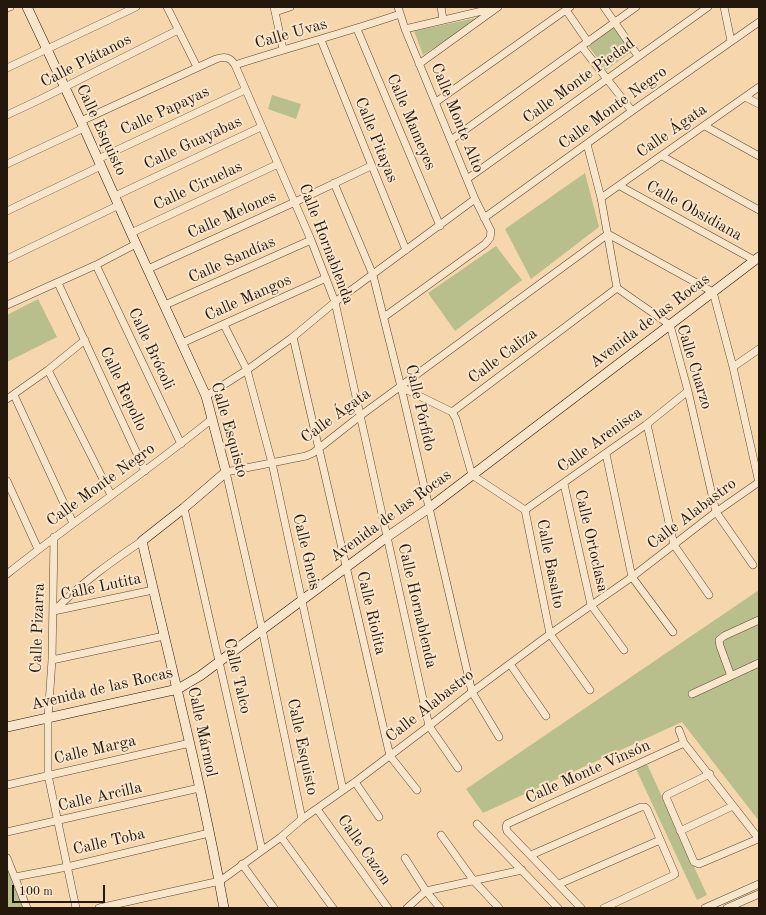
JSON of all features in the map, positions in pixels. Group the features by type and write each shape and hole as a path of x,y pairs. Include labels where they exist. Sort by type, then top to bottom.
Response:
{"street":[{"name":"Calle Esquisto","path":"27,7 83,124 130,233 165,305 206,396 226,472 262,629 302,819"},
{"path":"7,68 136,7"},
{"path":"167,7 197,67"},
{"path":"283,49 274,9 290,7"},
{"path":"441,7 444,19"},
{"path":"405,29 498,7"},
{"path":"604,7 638,56"},
{"path":"451,140 636,7"},
{"name":"Calle Monte Piedad","path":"467,179 708,7"},
{"path":"724,7 731,41"},
{"path":"436,102 568,8 588,42"},
{"name":"Calle Monte Alto","path":"384,318 485,244 490,238 491,230 475,199 419,64 399,11"},
{"name":"Calle Uvas","path":"235,65 283,49 321,40 357,29 399,11"},
{"path":"419,64 484,11"},
{"name":"Calle Monte Negro","path":"484,218 588,144 632,110 759,22"},
{"name":"Calle Mameyes","path":"357,29 440,226"},
{"name":"Calle Plátanos","path":"7,115 178,30"},
{"name":"Calle Pitayas","path":"321,40 406,250"},
{"path":"582,47 632,110"},
{"path":"7,164 197,67 225,57 232,61 235,65"},
{"name":"Calle Hornablenda","path":"235,65 295,202 335,302 429,726"},
{"name":"Calle Ágata","path":"602,198 759,87"},
{"name":"Calle Papayas","path":"7,211 99,162 245,90"},
{"path":"745,97 759,104"},
{"path":"705,126 759,156"},
{"name":"Calle Guayabas","path":"115,196 261,127"},
{"path":"588,144 602,198 617,288"},
{"path":"662,156 759,210"},
{"name":"Calle Ciruelas","path":"130,233 278,164"},
{"name":"Calle Melones","path":"148,269 371,166"},
{"name":"Calle Pórfido","path":"334,183 373,275 401,387 472,692 499,737"},
{"name":"Calle Obsidiana","path":"620,186 756,259"},
{"path":"206,396 247,370 292,337 335,302 475,199"},
{"path":"7,259 119,205"},
{"path":"608,234 713,292 733,368 759,482"},
{"name":"Calle Ágata","path":"54,611 69,595 100,570 142,541 226,472 306,456 319,448 360,416 608,234"},
{"name":"Calle Sandías","path":"165,305 311,240"},
{"path":"7,305 58,283 136,244"},
{"name":"Avenida de las Rocas","path":"7,727 178,689 200,676 302,599 429,508 756,259"},
{"name":"Calle Brócoli","path":"96,265 181,444"},
{"name":"Calle Mangos","path":"182,343 326,278"},
{"path":"7,399 48,370 85,340 58,283"},
{"name":"Calle Cuarzo","path":"617,288 670,325 688,391 716,512 753,565"},
{"name":"Calle Caliza","path":"452,412 617,288"},
{"name":"Calle Gneis","path":"224,325 247,370 272,463 343,790"},
{"name":"Calle Riolita","path":"292,337 390,756"},
{"name":"Calle Repollo","path":"85,340 146,471"},
{"path":"733,368 759,349"},
{"path":"48,370 111,496"},
{"path":"401,387 452,412 456,419 472,475"},
{"name":"Calle Arenisca","path":"525,510 606,454 688,391"},
{"path":"14,395 73,523"},
{"name":"Calle Monte Negro","path":"7,574 54,537 146,471 212,419"},
{"path":"647,424 674,545 709,595"},
{"path":"606,454 632,577 673,632"},
{"name":"Calle Basalto","path":"472,475 525,510 550,634"},
{"path":"7,481 38,549"},
{"name":"Calle Alabastro","path":"99,908 220,882 242,864 281,837 302,819 390,756 550,634 632,577 716,512 759,482"},
{"name":"Calle Ortoclasa","path":"564,484 591,605"},
{"name":"Calle Talco","path":"184,508 262,850"},
{"name":"Calle Pizarra","path":"54,537 54,611 48,718 48,775 76,908"},
{"name":"Calle Mármol","path":"142,541 178,689 220,882 224,908"},
{"name":"Calle Lutita","path":"54,611 153,590"},
{"path":"591,605 624,650"},
{"path":"731,676 719,640 724,636 759,620"},
{"path":"550,634 590,690"},
{"path":"52,660 164,636"},
{"path":"692,694 759,663"},
{"path":"510,664 546,716"},
{"path":"429,726 458,768"},
{"path":"679,730 684,743 710,774 759,839 696,864 666,797 710,774"},
{"name":"Calle Marga","path":"7,785 190,743"},
{"name":"Calle Monte Vinsón","path":"531,855 507,831 507,824 684,743"},
{"path":"390,756 417,790"},
{"path":"355,782 379,817"},
{"name":"Calle Arcilla","path":"7,832 199,788"},
{"path":"581,908 531,855 642,806 645,807 675,874 604,908"},
{"path":"680,831 734,806"},
{"name":"Calle Cazon","path":"317,809 388,908"},
{"path":"477,824 558,908"},
{"name":"Calle Toba","path":"15,877 209,833"},
{"path":"441,835 474,881 498,908"},
{"path":"281,837 332,908"},
{"path":"559,884 660,840"},
{"path":"7,858 27,908"},
{"path":"404,858 426,891 440,908"},
{"path":"242,864 274,908"},
{"path":"407,908 426,891 522,870"},
{"path":"705,908 759,884"},
{"path":"727,908 759,894"}],"green space":[{"path":"481,17 423,55 414,31"},
{"path":"613,26 631,52 606,70 587,44"},
{"path":"272,95 301,104 296,119 268,109"},
{"path":"585,173 599,227 531,279 505,229"},
{"path":"496,246 522,280 455,331 428,293"},
{"path":"38,299 57,337 7,362 7,315"},
{"path":"759,590 759,821 682,722 483,813 466,789"},
{"path":"647,764 707,895 697,900 636,769"},
{"path":"7,867 24,908 7,908"}]}
